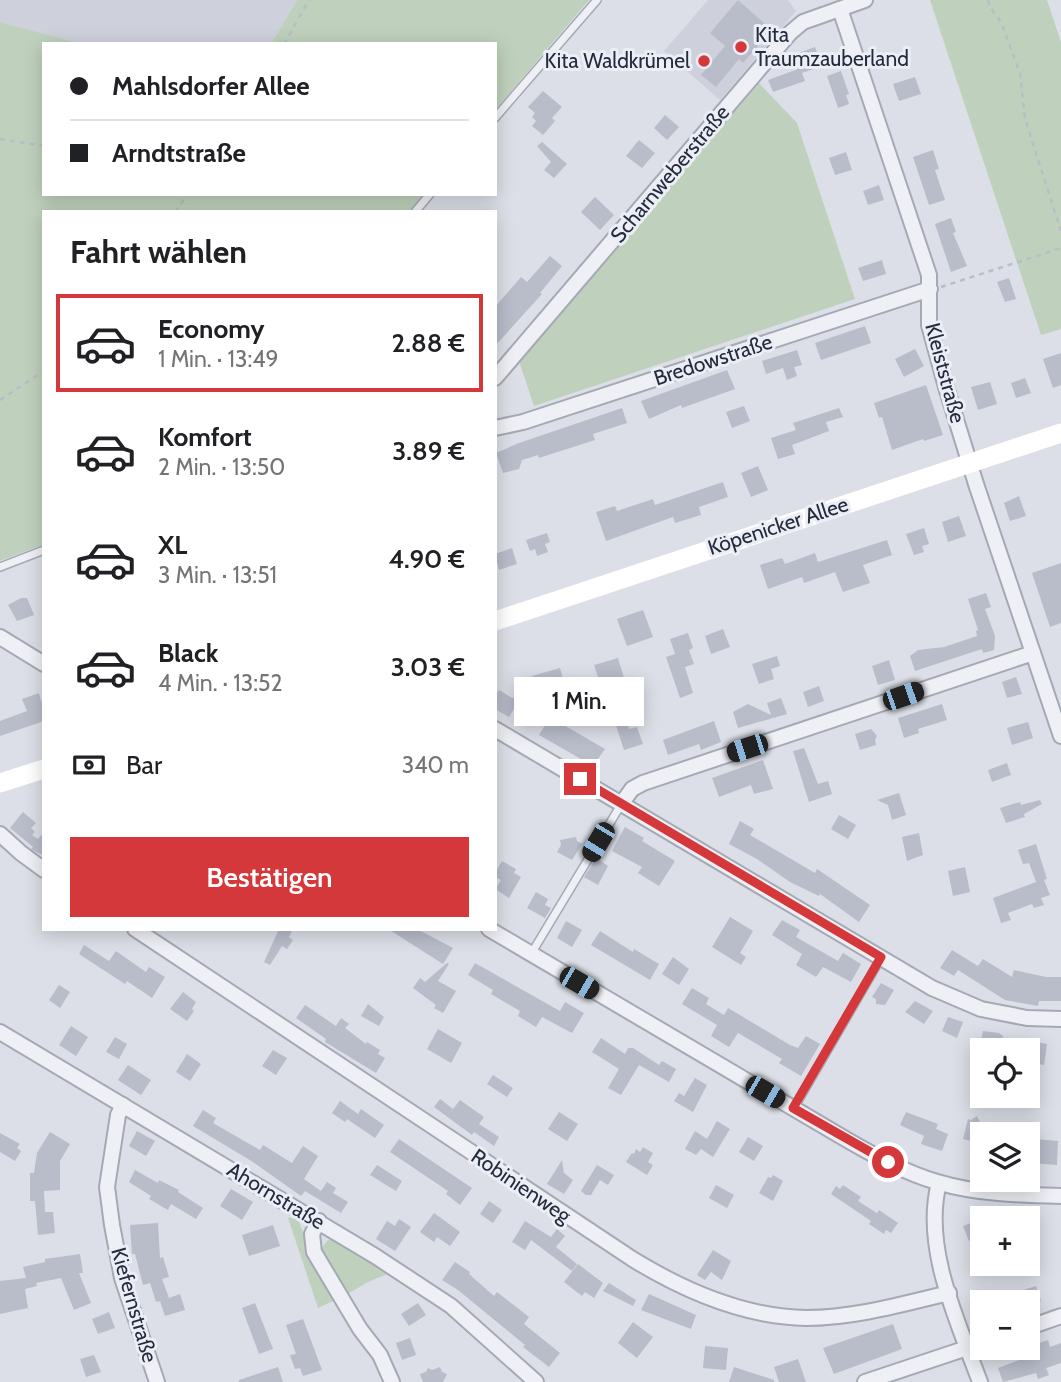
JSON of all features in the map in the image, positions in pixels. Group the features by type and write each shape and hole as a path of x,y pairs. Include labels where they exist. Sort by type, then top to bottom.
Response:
{"street":[{"name":"Scharnweberstraße","path":"497,376 790,33 803,22 865,0"},
{"name":"Kleiststraße","path":"840,9 929,275 929,325 970,463 1061,736"},
{"name":"Bredowstraße","path":"497,428 523,422 930,289"},
{"name":"Köpenicker Allee","path":"497,620 1061,433"},
{"path":"0,637 42,663"},
{"path":"622,803 632,789 643,783 1033,653"},
{"path":"497,730 932,988 981,1009 1027,1018 1061,1019"},
{"path":"0,783 42,770"},
{"path":"0,834 42,869"},
{"name":"Robinienweg","path":"138,931 634,1260 693,1291 752,1311 806,1318 839,1316 949,1293"},
{"path":"492,931 867,1151 939,1183 1020,1195 1061,1196"},
{"name":"Ahornstraße","path":"0,1032 319,1221 451,1306 536,1382"},
{"name":"Kiefernstraße","path":"123,1105 118,1115 107,1187 110,1212 122,1278 157,1382"},
{"path":"939,1183 935,1198 936,1251 949,1293 970,1335"},
{"path":"319,1221 312,1234 314,1252 360,1329 380,1355 392,1382"},
{"path":"1040,1324 1061,1317"},
{"path":"864,1382 970,1347"},
{"path":"977,1360 980,1382"}],"lane":[{"path":"497,116 597,0"},
{"path":"417,210 428,196"},
{"path":"0,567 42,551"},
{"path":"531,954 622,803"},
{"path":"793,1108 881,957"}],"path":[{"path":"285,42 309,0"},
{"path":"988,0 1001,22 1020,73 1025,119 1061,231"},
{"path":"0,139 42,146"},
{"path":"930,289 949,286 1061,247"},
{"path":"0,400 42,372"}],"shaded area":[{"path":"0,0 297,0 272,42 75,42 0,22"},
{"name":"Kita Traumzauberland","path":"708,0 788,0 796,11 720,100 664,51"}],"green space":[{"path":"297,0 589,0 497,108 497,42 272,42"},
{"path":"930,0 1047,0 1061,42 1061,329 1041,335"},
{"path":"0,22 75,42 42,42 42,196 422,196 411,210 42,210 42,545 0,561"},
{"path":"759,83 797,123 855,299 534,406 519,361"},
{"path":"297,1216 313,1260 337,1299 318,1308 288,1218"},
{"path":"333,1238 392,1272 344,1296 321,1249"}],"building":[{"path":"738,0 772,30 743,63 739,59 716,87 701,75 725,46 710,33"},
{"path":"815,47 822,66 802,73 805,81 773,92 768,80 798,69 793,55"},
{"path":"841,71 849,94 846,95 849,104 838,108 827,76"},
{"path":"915,77 921,94 899,101 893,84"},
{"path":"543,91 562,107 543,135 532,126 536,121 532,117 535,113 528,107"},
{"path":"665,115 679,127 667,140 654,128"},
{"path":"639,140 655,153 642,168 626,156"},
{"path":"542,142 567,164 554,178 544,170 551,162 537,146"},
{"path":"933,150 939,169 935,170 945,200 929,205 913,157"},
{"path":"846,152 852,170 835,175 829,158"},
{"path":"879,185 884,200 868,205 863,191"},
{"path":"595,197 614,215 600,230 581,212"},
{"path":"951,218 956,232 953,233 967,266 951,272 935,224"},
{"path":"550,256 562,266 540,293 542,294 497,344 497,305 521,277 527,282"},
{"path":"882,260 886,274 863,281 858,268"},
{"path":"1009,278 1016,299 1005,302 997,282"},
{"path":"865,326 871,343 821,360 815,343"},
{"path":"915,349 924,366 904,377 895,359"},
{"path":"797,350 802,365 794,367 797,376 787,380 783,368 766,374 762,361"},
{"path":"1061,353 1061,385 1053,388 1043,359"},
{"path":"727,370 735,389 682,408 681,405 649,419 641,401"},
{"path":"1025,378 1031,393 1016,398 1011,383"},
{"path":"990,382 997,404 978,410 971,387"},
{"path":"926,385 943,435 892,450 882,417 879,418 874,403"},
{"path":"744,406 750,421 732,428 726,412"},
{"path":"622,408 627,423 593,434 595,440 539,458 538,455 522,460 519,469 503,473 497,453"},
{"path":"839,408 843,417 826,422 829,431 792,445 795,454 778,459 771,438 796,430 793,423"},
{"path":"758,466 768,490 751,497 741,473"},
{"path":"723,482 728,497 699,507 701,515 675,523 673,517 606,541 596,512 615,506 617,511 653,499 655,505"},
{"path":"1019,496 1026,516 1010,521 1004,503"},
{"path":"959,516 966,536 948,542 942,522"},
{"path":"924,528 929,544 922,546 924,552 914,555 906,534"},
{"path":"547,533 550,542 545,544 548,552 537,556 535,549 530,551 526,540"},
{"path":"887,540 892,555 863,565 870,583 843,592 835,572 804,583 802,577 768,589 760,565 782,558 785,564 815,553 818,562"},
{"path":"512,548 517,564 499,570 497,553"},
{"path":"1061,563 1061,623 1050,627 1032,573"},
{"path":"986,593 991,607 985,609 995,636 994,650 983,653 982,649 915,671 910,656 918,650 944,647 977,636 978,630 968,599"},
{"path":"27,598 34,615 17,621 8,605"},
{"path":"643,610 653,637 627,646 617,619"},
{"path":"723,629 730,647 711,654 705,636"},
{"path":"688,633 693,648 689,650 694,664 685,667 693,693 680,698 666,657 675,654 670,639"},
{"path":"777,656 780,666 771,669 774,679 759,684 752,664"},
{"path":"618,658 624,678 601,686 594,665"},
{"path":"889,660 895,680 878,685 872,666"},
{"path":"560,668 564,682 544,687 548,695 531,701 527,685 534,682 532,676"},
{"path":"1016,677 1022,694 1007,698 1002,682"},
{"path":"819,686 824,701 808,707 803,692"},
{"path":"499,690 512,698 523,694 509,717 497,710"},
{"path":"39,693 42,701 42,722 0,736 0,721 27,711 22,699"},
{"path":"781,698 787,714 738,728 733,712 748,704 771,715 767,703"},
{"path":"942,704 947,720 918,729 919,733 904,738 898,718"},
{"path":"550,717 605,749 593,766 539,735"},
{"path":"626,718 629,729 637,727 643,744 624,750 615,722"},
{"path":"714,721 721,742 701,750 699,744 668,755 663,740"},
{"path":"1028,722 1033,738 1012,745 1007,728"},
{"path":"871,729 877,736 876,745 860,750 855,734"},
{"path":"804,748 818,784 828,781 832,794 809,802 793,751"},
{"path":"763,760 773,789 754,794 751,785 719,797 712,778"},
{"path":"1007,763 1011,775 992,782 988,770"},
{"path":"899,793 906,815 892,820 888,805 877,800"},
{"path":"1040,800 1042,804 1024,814 1025,817 1006,823 1000,808"},
{"path":"23,812 36,823 31,828 35,832 32,835 38,839 42,834 42,855 31,849 33,847 10,828"},
{"path":"839,815 856,825 848,839 831,829"},
{"path":"740,821 754,829 750,835 815,873 817,869 870,905 859,922 820,894 819,896 790,882 729,844"},
{"path":"625,827 675,861 659,886 638,873 642,867 612,851"},
{"path":"919,833 923,855 907,861 902,837"},
{"path":"576,837 582,844 572,860 557,852 561,845 560,840"},
{"path":"1036,844 1050,895 1041,898 1044,905 1034,908 1032,904 1008,913 1011,920 1001,923 993,898 1036,882 1029,863 1023,864 1018,850"},
{"path":"596,858 608,866 598,885 584,877"},
{"path":"502,861 516,869 514,873 521,877 509,898 497,890 501,880 497,878 497,870"},
{"path":"965,867 970,892 953,896 948,871"},
{"path":"536,892 548,899 545,905 551,908 545,918 527,908"},
{"path":"730,917 753,931 740,953 746,957 741,965 712,947"},
{"path":"782,920 800,930 796,937 838,961 843,953 861,964 851,982 823,967 816,977 796,965 802,954 772,935"},
{"path":"566,921 582,930 572,947 557,938"},
{"path":"278,931 292,931 289,937 293,940 287,949 282,946 270,965 264,962"},
{"path":"391,931 421,931 453,948 443,964"},
{"path":"600,931 633,952 634,949 659,964 650,980 591,945"},
{"path":"84,945 109,961 116,951 146,972 149,967 165,977 152,998 79,954"},
{"path":"952,950 978,966 983,959 1012,977 1014,970 1046,977 1061,977 1061,1001 1039,1001 1038,1006 1005,1000 958,970 954,976 940,968"},
{"path":"673,957 689,969 679,985 662,974"},
{"path":"475,963 560,1011 565,1002 584,1013 572,1033 542,1017 536,1027 518,1016 520,1011 491,994 493,990 468,975"},
{"path":"449,964 438,981 456,991 443,1013 413,988 420,978 425,982"},
{"path":"881,983 894,990 885,1005 876,1004 876,999 872,997"},
{"path":"59,985 70,992 60,1008 49,1000"},
{"path":"692,988 709,998 706,1004 724,1015 728,1008 790,1045 798,1048 806,1036 820,1044 801,1076 779,1063 782,1059 738,1033 729,1047 711,1036 717,1025 682,1004"},
{"path":"183,992 196,1002 187,1021 170,1009"},
{"path":"915,1001 933,1011 924,1024 905,1012"},
{"path":"368,1004 384,1017 379,1026 361,1016"},
{"path":"305,1005 336,1026 341,1018 349,1024 345,1028 366,1044 367,1042 380,1050 378,1054 385,1058 376,1073 325,1042 326,1039 296,1018"},
{"path":"948,1017 963,1022 957,1038 942,1031"},
{"path":"71,1026 88,1037 76,1056 59,1045"},
{"path":"438,1029 462,1043 451,1063 427,1049"},
{"path":"983,1031 1003,1036 1003,1038 982,1038"},
{"path":"115,1037 127,1044 119,1059 106,1052"},
{"path":"601,1038 625,1054 628,1048 633,1048 659,1065 662,1061 676,1069 669,1082 639,1065 621,1095 608,1088 619,1069 592,1052"},
{"path":"1040,1042 1047,1044 1044,1065 1040,1064"},
{"path":"273,1050 287,1058 276,1075 262,1066"},
{"path":"187,1054 201,1064 190,1081 176,1072"},
{"path":"128,1065 151,1080 141,1095 118,1080"},
{"path":"493,1075 513,1088 507,1097 487,1084"},
{"path":"695,1078 707,1085 693,1112 674,1101 679,1093 684,1096"},
{"path":"440,1099 453,1109 460,1100 484,1117 479,1124 499,1137 494,1146 474,1132 472,1135 434,1107"},
{"path":"340,1101 358,1114 361,1109 384,1125 375,1138 347,1119 345,1122 332,1113"},
{"path":"203,1110 216,1118 213,1123 260,1150 263,1145 292,1163 303,1146 318,1156 304,1179 321,1191 327,1182 336,1188 333,1193 348,1202 341,1213 305,1191 301,1196 253,1162 193,1126"},
{"path":"559,1112 578,1124 567,1141 548,1129"},
{"path":"906,1112 938,1124 936,1129 948,1134 942,1151 921,1144 924,1136 900,1125"},
{"path":"977,1116 980,1122 970,1122 970,1141 963,1139 968,1119"},
{"path":"717,1121 730,1129 713,1157 701,1149 696,1155 685,1149 695,1131 707,1139"},
{"path":"137,1131 155,1141 146,1156 129,1146"},
{"path":"50,1132 70,1144 60,1161 60,1190 44,1191 45,1212 53,1212 55,1233 38,1235 35,1201 30,1201 30,1173 34,1173 37,1153"},
{"path":"0,1133 20,1144 17,1148 21,1151 15,1161 0,1152"},
{"path":"748,1137 763,1146 754,1161 739,1152"},
{"path":"399,1139 472,1188 460,1205 446,1194 448,1191 390,1152"},
{"path":"1040,1140 1058,1141 1057,1165 1040,1164"},
{"path":"643,1147 653,1153 648,1162 653,1165 647,1175 626,1162 636,1149 640,1152"},
{"path":"562,1160 564,1173 573,1180 564,1194 547,1184"},
{"path":"377,1165 402,1181 396,1191 370,1175"},
{"path":"597,1165 614,1175 608,1185 600,1180 591,1195 586,1195 581,1191"},
{"path":"135,1170 158,1183 159,1180 179,1190 178,1192 203,1208 196,1219 171,1204 168,1210 149,1199 151,1196 129,1182"},
{"path":"773,1175 783,1181 773,1201 759,1193 768,1177"},
{"path":"716,1185 734,1195 727,1208 709,1198"},
{"path":"843,1185 861,1197 858,1201 877,1213 879,1210 898,1223 891,1233 886,1230 884,1234 869,1224 871,1221 831,1194 836,1186 840,1189"},
{"path":"231,1189 253,1202 242,1220 220,1206"},
{"path":"489,1201 502,1210 493,1223 480,1214"},
{"path":"434,1213 460,1232 450,1246 437,1237 434,1242 420,1232"},
{"path":"399,1219 411,1227 395,1251 376,1239 387,1221 395,1226"},
{"path":"525,1221 551,1237 557,1229 565,1236 556,1247 577,1264 572,1271 531,1240 525,1250 512,1242"},
{"path":"158,1223 160,1258 163,1257 169,1277 162,1279 169,1298 180,1294 185,1310 165,1316 160,1301 156,1302 150,1283 143,1285 135,1254 132,1254 130,1225"},
{"path":"970,1223 970,1241 969,1241 963,1226"},
{"path":"273,1225 280,1246 249,1256 242,1235"},
{"path":"713,1250 731,1261 722,1280 711,1272 705,1280 697,1275"},
{"path":"80,1254 83,1273 79,1273 91,1303 74,1310 61,1278 36,1283 37,1286 25,1289 28,1308 0,1314 0,1281 26,1278 23,1267 45,1262 45,1259"},
{"path":"455,1262 470,1272 469,1274 494,1296 497,1292 529,1317 524,1324 560,1353 549,1367 458,1290 442,1280"},
{"path":"578,1264 603,1283 594,1298 585,1292 582,1296 564,1282"},
{"path":"609,1283 636,1300 633,1306 603,1291"},
{"path":"649,1294 696,1315 691,1329 641,1310"},
{"path":"255,1303 273,1349 259,1354 242,1308"},
{"path":"418,1303 426,1315 409,1326 401,1314"},
{"path":"109,1312 115,1328 98,1334 92,1319"},
{"path":"303,1319 322,1370 303,1376 300,1368 295,1369 290,1355 296,1354 286,1325"},
{"path":"633,1322 653,1337 637,1358 618,1343"},
{"path":"893,1324 902,1349 834,1374 823,1348"},
{"path":"410,1338 416,1355 402,1360 396,1343"},
{"path":"1048,1340 1050,1347 1061,1343 1061,1363 1046,1368 1049,1375 1038,1379 1036,1373 1003,1382 998,1368 1019,1360 1040,1360 1040,1343"},
{"path":"705,1346 728,1348 726,1370 703,1368"},
{"path":"94,1355 101,1372 86,1377 80,1359"},
{"path":"798,1359 806,1382 779,1382 774,1367"},
{"path":"278,1367 283,1382 239,1382 239,1380"},
{"path":"440,1367 442,1372 447,1374 443,1382 423,1382 420,1374 428,1368 432,1370"},
{"path":"734,1367 774,1380 774,1382 729,1382"}],"place":[{"name":"Kita Traumzauberland","path":"741,47"},
{"name":"Kita Waldkrümel","path":"704,61"}],"route":[{"path":"580,779 881,957 793,1108 888,1162"}]}
